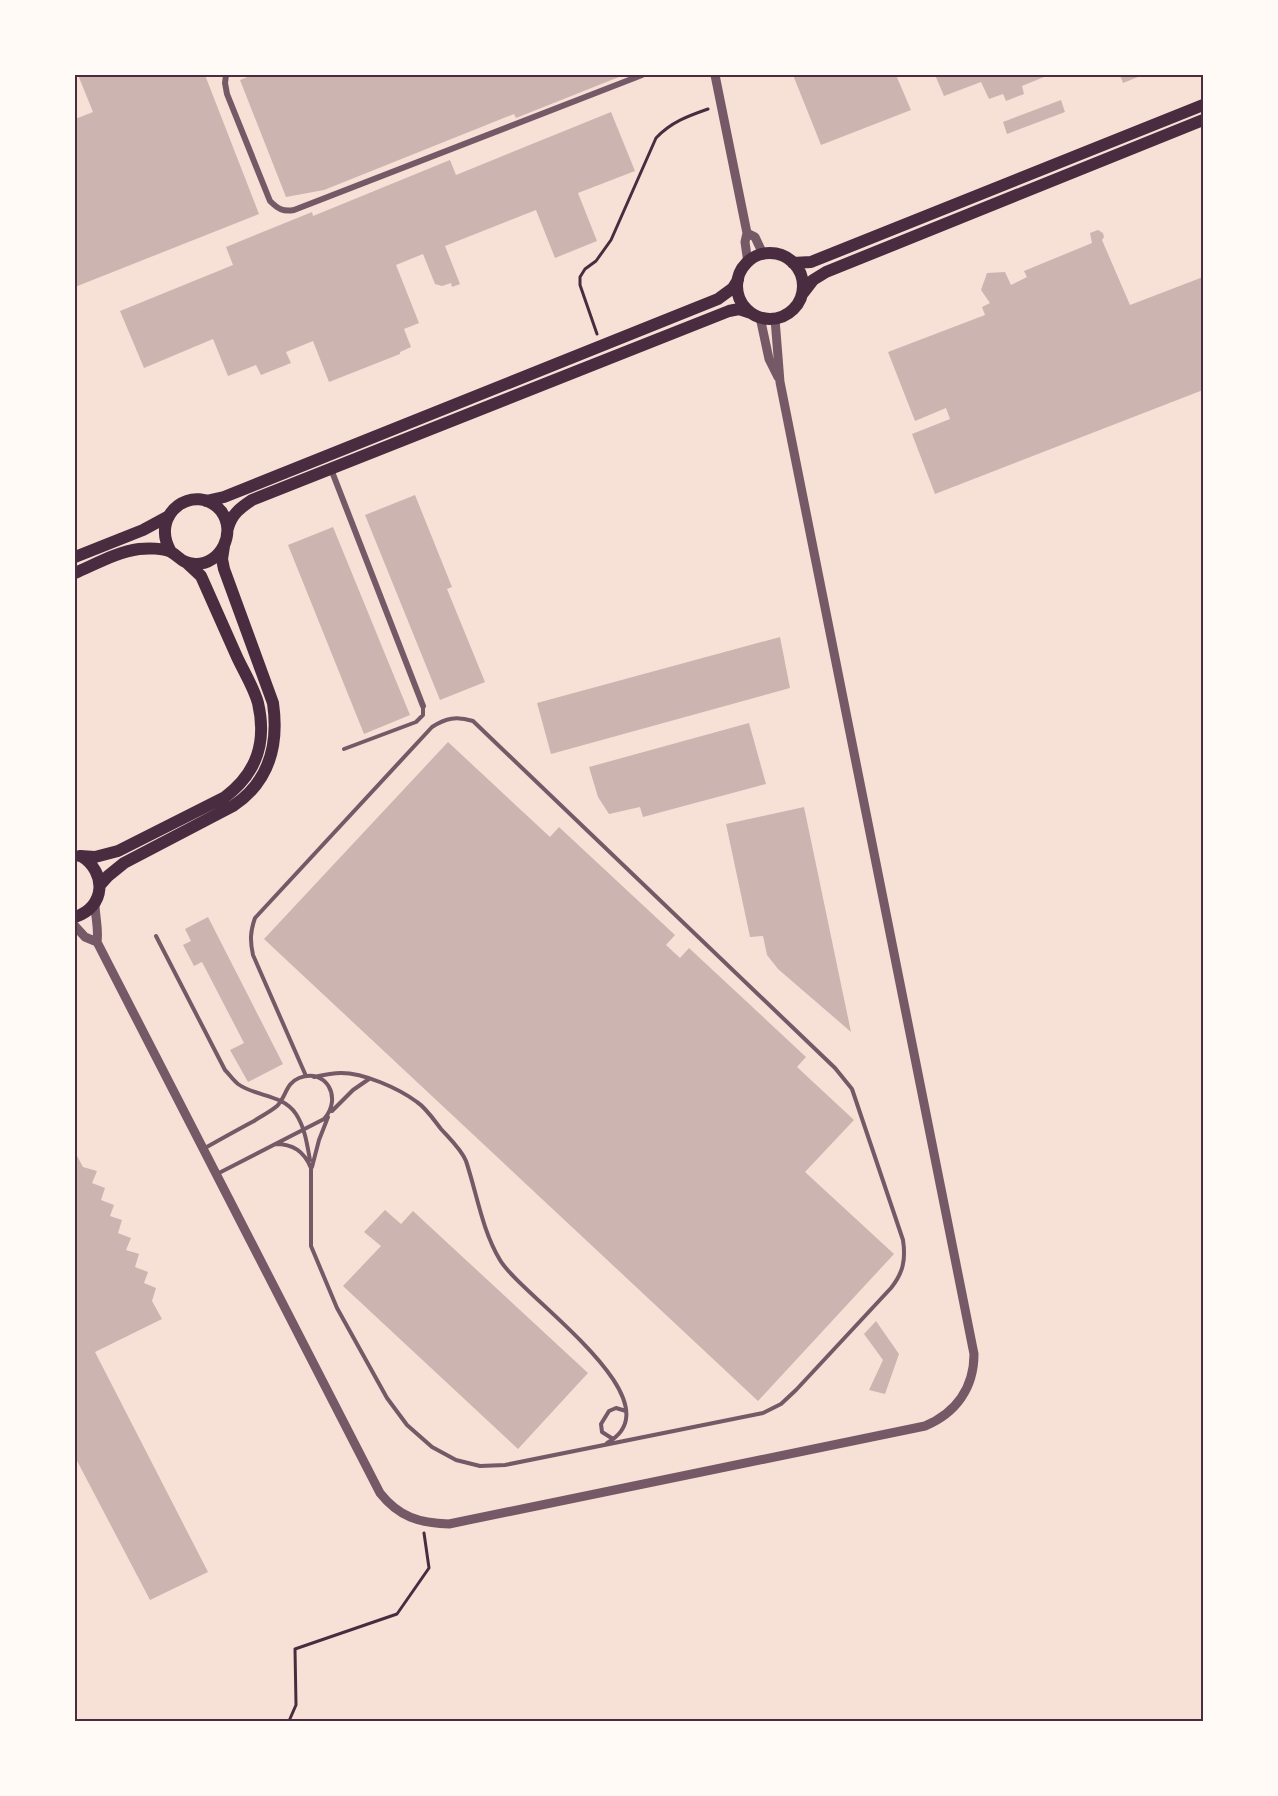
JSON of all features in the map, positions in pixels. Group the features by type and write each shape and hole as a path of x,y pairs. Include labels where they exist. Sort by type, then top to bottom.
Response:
{"main road":[{"path":"225,546 219,554 204,563 195,564 177,558 171,552 164,536 167,518 179,504 224,497 718,299 734,288 748,263 763,254 779,255 793,263 811,262 1203,105"},
{"path":"100,885 124,863 233,806 256,785 269,759 276,722 273,704 222,559 230,519 238,509 252,500 729,311 739,309 755,315 775,318 787,315 794,309 802,292 813,280 826,272 1203,120"},
{"path":"793,263 801,276 802,292"},
{"path":"738,280 740,299 755,315"},
{"path":"206,501 221,512 228,528"},
{"path":"75,557 167,518"},
{"path":"75,573 123,553 141,549 171,552"},
{"path":"78,855 95,857 118,851 225,797 244,779 257,755 262,729 257,702 201,576 186,562"},
{"path":"75,917 95,903 100,885 94,867 88,860 78,855"}],"street":[{"path":"226,75 227,94 270,201 284,211 294,210 642,75"},
{"path":"715,75 747,233 745,242 748,263"},
{"path":"747,233 755,237 763,254"},
{"path":"755,315 769,359 780,382"},
{"path":"95,903 95,915 99,927 97,942 380,1493 387,1503 398,1511 423,1522 449,1524 925,1426 946,1416 962,1399 972,1377 974,1354 780,382 775,318"},
{"path":"331,469 423,706"},
{"path":"75,926 85,937 97,942"}],"lane":[{"path":"344,749 416,722 423,715 423,706"},
{"path":"156,936 225,1070 237,1084 280,1101 296,1113 304,1130 311,1168 311,1246 337,1308 387,1398 407,1425 432,1447 456,1460 480,1466 505,1465 763,1413 781,1404 899,1278 905,1253 903,1240 852,1089 835,1068 472,720 451,717 432,727 255,918 250,943 253,955 306,1076"},
{"path":"203,1149 268,1113 280,1101 292,1082 306,1076 342,1073 370,1078 418,1102 465,1159 483,1219 501,1262 600,1361 621,1392 627,1411 627,1423 613,1439 603,1445"},
{"path":"311,1168 333,1099 327,1084 314,1077"},
{"path":"216,1174 324,1119 353,1090 370,1078"},
{"path":"275,1144 294,1146 308,1159 311,1168"},
{"path":"622,1441 613,1439 602,1432 601,1424 609,1411 616,1408 627,1411"}],"path":[{"path":"602,345 580,285 580,277 585,269 596,261 611,240 656,138 666,127 678,120 722,105"},
{"path":"289,1721 296,1705 295,1648 397,1614 429,1568 423,1522"}],"building":[{"path":"78,75 205,75 259,214 75,287 75,119 93,112"},
{"path":"252,75 624,75 516,118 514,114 324,190 286,197 240,80"},
{"path":"793,75 896,75 911,110 821,145"},
{"path":"935,75 1049,75 1022,86 1024,94 1006,101 1003,94 989,99 981,82 944,96"},
{"path":"1120,75 1143,75 1123,83"},
{"path":"1061,100 1065,112 1007,134 1003,122"},
{"path":"611,112 635,171 578,193 597,241 555,258 536,210 445,246 460,284 452,287 451,283 442,286 435,284 423,254 396,265 419,323 404,329 411,347 400,354 329,382 313,341 286,352 291,363 261,375 256,365 228,376 213,339 144,368 120,311 233,265 226,247 312,212 313,216 450,160 456,175"},
{"path":"1098,230 1103,233 1102,240 1130,305 1203,277 1203,390 935,494 912,434 950,419 946,408 915,421 888,352 985,315 982,307 990,303 981,290 987,273 1005,272 1011,285 1027,277 1024,271 1092,243 1090,233"},
{"path":"415,495 452,587 447,589 485,682 440,700 365,515"},
{"path":"333,527 410,715 364,734 288,545"},
{"path":"780,637 790,688 551,754 537,703"},
{"path":"749,723 766,784 643,817 640,807 609,814 598,797 589,767"},
{"path":"448,742 550,837 559,827 675,935 666,945 680,958 689,948 806,1057 797,1067 854,1120 805,1172 894,1254 758,1401 264,939"},
{"path":"804,807 851,1032 778,969 767,955 763,936 750,937 726,824"},
{"path":"208,917 283,1064 248,1082 230,1050 244,1043 202,962 194,966 183,945 191,941 185,929"},
{"path":"75,1152 83,1167 97,1171 92,1183 105,1188 101,1200 114,1205 110,1216 122,1220 118,1233 131,1238 126,1250 139,1254 135,1267 148,1272 144,1283 156,1288 152,1301 162,1319 95,1352 208,1572 150,1600 75,1457"},
{"path":"385,1210 401,1224 413,1211 588,1373 518,1449 343,1286 381,1246 364,1232"},
{"path":"876,1321 899,1354 885,1394 869,1390 883,1360 864,1334"}]}
